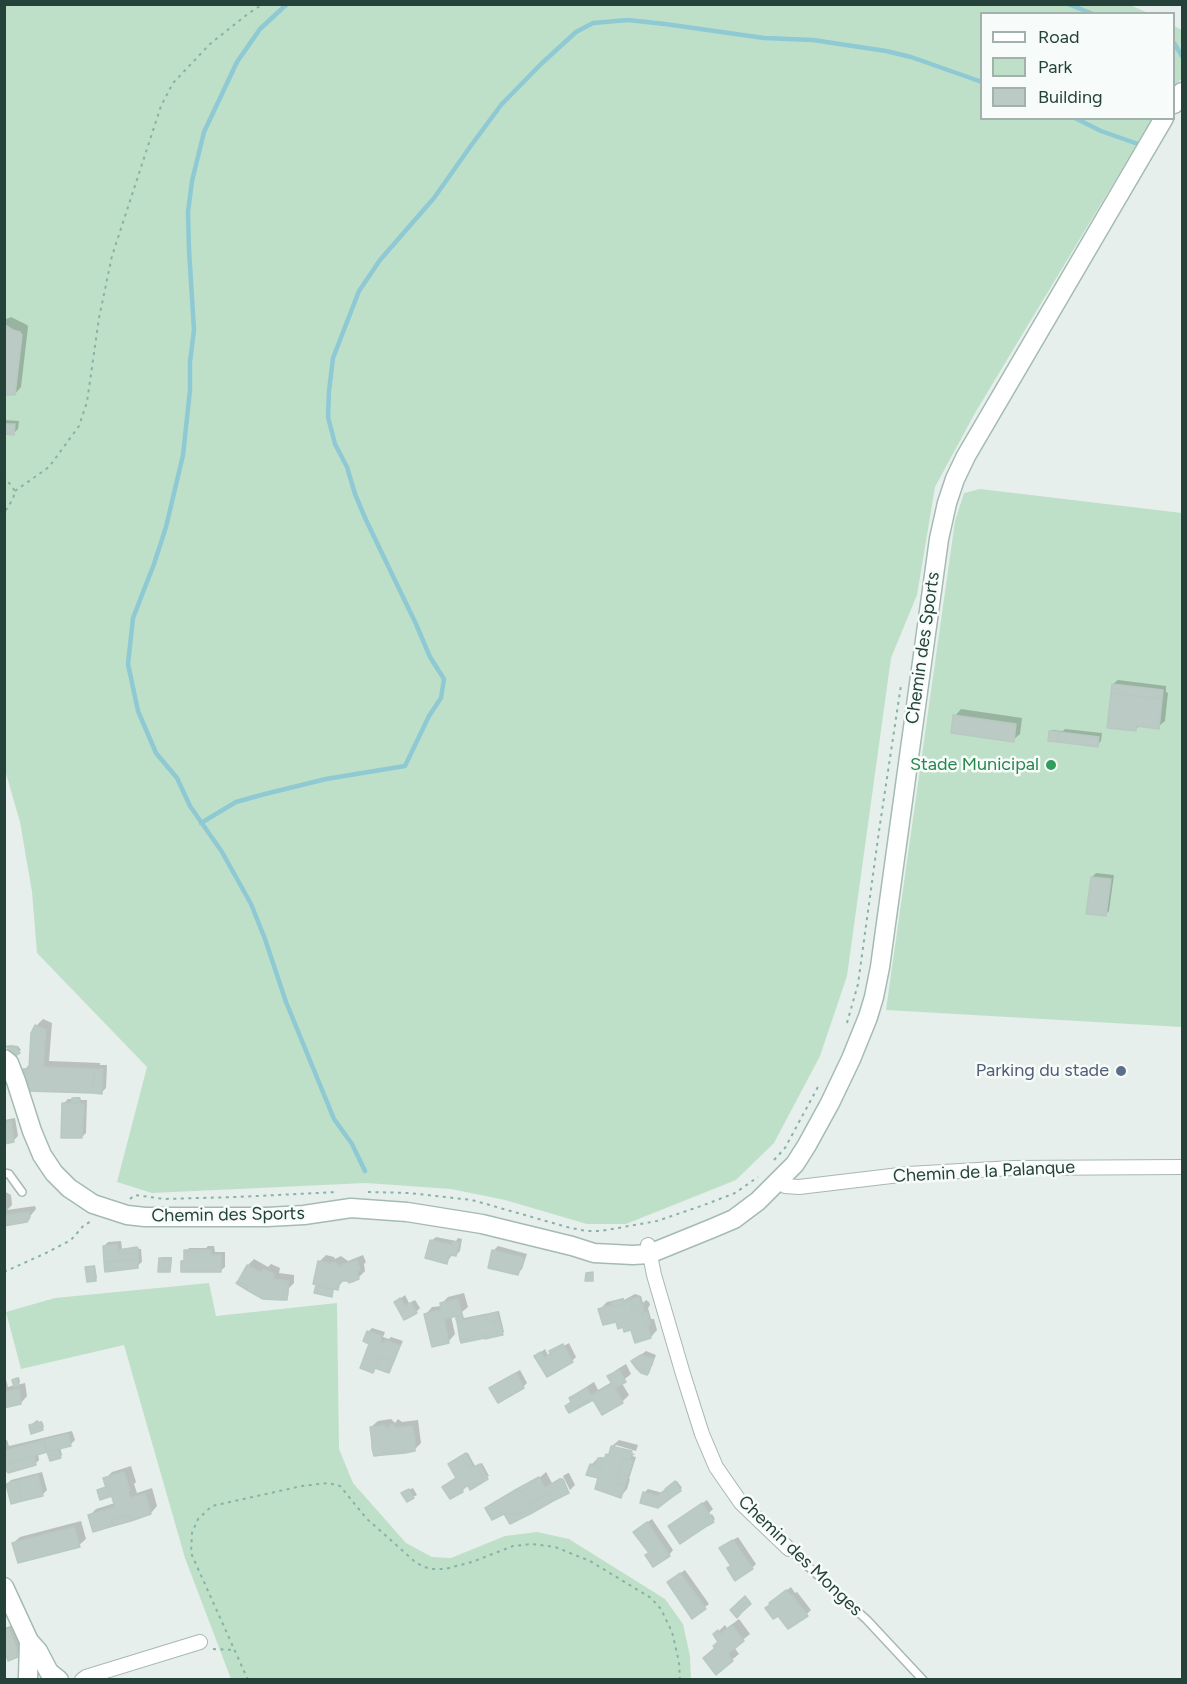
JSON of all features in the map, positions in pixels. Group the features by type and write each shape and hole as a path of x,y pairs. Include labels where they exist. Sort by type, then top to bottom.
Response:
{"street":[{"name":"Chemin des Sports","path":"4,1059 9,1063 42,1155 54,1173 69,1188 93,1204 119,1213 145,1217 267,1217 304,1215 351,1208 407,1212 482,1224 572,1246 649,1249 758,1201 795,1164 807,1145 851,1059 874,997 934,570 945,512 955,479 966,456 1163,120"},
{"name":"Chemin de la Palanque","path":"785,1186 799,1187 908,1174 1012,1168 1182,1167"},
{"name":"Chemin des Monges","path":"649,1249 654,1275 682,1374 702,1434 716,1467 741,1503 789,1549"},
{"path":"4,1587 29,1641 54,1675"},
{"path":"28,1679 29,1641"},
{"path":"28,1679 36,1672 45,1671 54,1675 84,1678 200,1642"}],"lane":[{"path":"4,1173 9,1174 22,1192"},
{"name":"Chemin des Monges","path":"789,1549 867,1620 923,1680"}],"path":[{"path":"4,513 13,500 15,491 49,467 79,426 87,402 99,318 112,256 161,106 173,83 210,44 263,4"},
{"path":"4,476 15,491"},
{"path":"847,1023 858,984 901,686"},
{"path":"772,1163 785,1148 819,1085"},
{"path":"4,1272 71,1240 84,1225 92,1221 99,1221"},
{"path":"248,1680 191,1553 192,1533 198,1519 212,1506 302,1486 328,1484 340,1486 367,1519 414,1561 431,1569 445,1569 472,1562 513,1546 532,1544 555,1547 590,1561 651,1598 661,1609 672,1632 679,1662 680,1680"},
{"path":"200,1642 215,1650 234,1650"}],"green space":[{"path":"1128,4 1146,12 980,12 980,120 1151,120 975,413 935,487 917,595 891,658 847,976 820,1056 774,1143 736,1180 626,1224 587,1224 505,1200 451,1189 366,1183 152,1193 117,1182 147,1067 37,953 32,892 20,822 5,770 4,434 14,434 15,424 5,424 5,395 15,395 22,335 5,324 5,5"},
{"path":"1175,26 1182,30 1182,78 1175,85"},
{"name":"Stade Municipal","path":"980,489 1182,513 1182,1027 886,1010 955,521 964,493"},
{"path":"209,1283 216,1316 337,1303 339,1449 353,1483 406,1543 432,1557 451,1558 505,1536 537,1532 569,1539 665,1599 683,1624 690,1656 691,1679 231,1679 185,1558 124,1345 21,1369 6,1312 55,1298"}],"building":[{"path":"4,324 22,335 15,395 4,395"},
{"path":"4,424 15,424 14,435 4,434"},
{"path":"1112,684 1163,690 1162,699 1111,693"},
{"path":"1111,693 1162,699 1159,729 1136,726 1136,731 1107,728"},
{"path":"953,715 1016,724 1014,742 951,733"},
{"path":"1049,731 1059,732 1058,742 1048,741"},
{"path":"1059,732 1099,737 1098,747 1058,742"},
{"path":"1091,877 1111,879 1106,916 1086,914"},
{"path":"35,1025 46,1030 43,1067 94,1069 93,1093 28,1091 23,1069 29,1069 31,1033"},
{"path":"6,1046 16,1047 20,1053 15,1056"},
{"path":"94,1069 103,1069 102,1094 93,1093"},
{"path":"72,1098 79,1098 80,1103 72,1103"},
{"path":"62,1103 84,1104 82,1138 61,1138"},
{"path":"11,1121 14,1142 4,1144 4,1123"},
{"path":"29,1212 30,1217 27,1222 4,1226 4,1215"},
{"path":"430,1240 452,1245 453,1241 459,1243 456,1256 449,1255 447,1264 425,1258"},
{"path":"117,1244 118,1254 138,1252 138,1259 104,1262 103,1246"},
{"path":"137,1247 138,1252 118,1254 118,1250"},
{"path":"184,1250 203,1250 203,1252 184,1252"},
{"path":"203,1250 211,1250 211,1255 221,1255 221,1272 181,1272 184,1252 203,1252"},
{"path":"492,1250 524,1258 518,1275 488,1268"},
{"path":"159,1258 171,1258 170,1272 158,1272"},
{"path":"138,1259 138,1268 105,1272 104,1262"},
{"path":"357,1260 360,1270 357,1271 359,1279 349,1283 340,1281 338,1290 313,1284 318,1261 328,1263 328,1265 333,1262 341,1267 341,1265"},
{"path":"247,1265 261,1273 263,1269 274,1274 273,1279 288,1281 288,1291 283,1291 282,1300 263,1299 247,1290 248,1287 238,1281"},
{"path":"94,1266 96,1281 87,1282 85,1267"},
{"path":"593,1272 593,1281 585,1281 586,1273"},
{"path":"238,1281 248,1287 247,1290 236,1283"},
{"path":"316,1285 333,1290 332,1297 314,1293"},
{"path":"283,1291 288,1291 287,1300 282,1300"},
{"path":"639,1297 643,1308 638,1306 635,1311 630,1308 633,1303 628,1300"},
{"path":"400,1298 405,1306 411,1303 417,1313 404,1320 394,1302"},
{"path":"458,1299 462,1315 444,1319 449,1343 432,1347 424,1314 441,1310 440,1303"},
{"path":"623,1299 624,1304 613,1307 611,1302"},
{"path":"628,1300 633,1303 630,1308 635,1311 638,1306 643,1308 644,1313 642,1314 651,1338 635,1343 631,1330 624,1332 623,1327 618,1329 616,1322 603,1325 598,1309 624,1304 623,1302"},
{"path":"497,1312 503,1335 498,1336 494,1320 488,1322 486,1315"},
{"path":"647,1312 650,1324 645,1325 642,1314"},
{"path":"462,1315 463,1321 457,1322 455,1316"},
{"path":"486,1315 488,1322 494,1320 498,1336 485,1339 484,1334 460,1340 457,1322"},
{"path":"367,1331 382,1336 380,1342 384,1343 386,1340 400,1346 394,1361 380,1356 373,1373 360,1368 369,1344 363,1341"},
{"path":"484,1334 485,1338 461,1343 460,1340"},
{"path":"563,1344 564,1346 550,1354 549,1351"},
{"path":"564,1346 573,1362 547,1377 534,1356 541,1352 544,1358"},
{"path":"641,1355 653,1359 649,1372 636,1368 631,1361"},
{"path":"380,1356 394,1361 389,1373 375,1368"},
{"path":"636,1368 649,1372 647,1375"},
{"path":"619,1370 626,1382 615,1388 623,1403 602,1415 592,1398 567,1410 565,1406 571,1402 569,1398 587,1388 591,1396 612,1384 607,1376"},
{"path":"516,1373 524,1388 498,1403 489,1388"},
{"path":"17,1378 19,1385 14,1387 12,1380"},
{"path":"19,1389 21,1404 4,1408 4,1392"},
{"path":"592,1398 593,1400 569,1413 567,1410 574,1406 575,1408"},
{"path":"41,1422 42,1426 30,1430 29,1425"},
{"path":"384,1425 388,1429 390,1425 395,1428 412,1426 415,1451 405,1453 405,1450 374,1456 370,1427"},
{"path":"42,1426 43,1430 31,1434 30,1430"},
{"path":"68,1434 71,1446 47,1452 44,1440"},
{"path":"44,1440 47,1452 6,1464 4,1451"},
{"path":"611,1446 632,1451 630,1460 623,1458 615,1483 625,1486 621,1498 595,1489 598,1478 586,1475 590,1464 601,1468 606,1454 609,1455"},
{"path":"58,1449 61,1458 50,1461 47,1452"},
{"path":"405,1450 405,1453 383,1455 383,1453"},
{"path":"466,1453 473,1468 470,1469 461,1456"},
{"path":"34,1456 36,1465 8,1473 4,1471 4,1461 6,1464"},
{"path":"461,1456 470,1469 476,1466 484,1479 473,1486 472,1483 462,1489 463,1492 450,1499 442,1487 456,1478 448,1464"},
{"path":"598,1458 604,1459 601,1468 595,1466"},
{"path":"623,1458 633,1461 625,1486 615,1483"},
{"path":"480,1464 488,1479 470,1490 468,1486 472,1483 473,1486 484,1479 476,1466"},
{"path":"124,1472 130,1498 145,1494 151,1514 131,1521 129,1515 111,1520 113,1526 93,1532 88,1515 115,1507 109,1487 106,1488 103,1478"},
{"path":"38,1475 43,1496 22,1501 17,1481"},
{"path":"539,1477 521,1493 517,1489"},
{"path":"539,1477 545,1488 563,1479 569,1493 553,1501 548,1493 528,1505 530,1510 519,1514 504,1514 492,1520 485,1508 517,1489 521,1493"},
{"path":"17,1481 22,1501 11,1504 6,1484"},
{"path":"675,1481 681,1491 671,1498 665,1489"},
{"path":"109,1487 112,1496 100,1500 97,1490"},
{"path":"409,1489 414,1498 407,1502 401,1493"},
{"path":"665,1490 671,1498 658,1508 640,1503 643,1492 657,1496"},
{"path":"548,1493 553,1501 532,1513 528,1505"},
{"path":"702,1503 710,1515 703,1520 707,1526 680,1544 668,1526"},
{"path":"530,1510 532,1513 510,1524 504,1514 519,1514"},
{"path":"129,1515 131,1521 113,1526 111,1520"},
{"path":"710,1515 714,1522 707,1526 703,1520"},
{"path":"647,1522 670,1556 653,1567 645,1555 649,1553 633,1532"},
{"path":"74,1527 80,1547 18,1563 12,1543"},
{"path":"733,1540 753,1569 735,1581 727,1568 731,1566 719,1548"},
{"path":"680,1573 706,1609 692,1619 667,1582"},
{"path":"786,1590 808,1616 788,1629 778,1616 773,1619 765,1608"},
{"path":"745,1596 749,1601 738,1610 741,1613 737,1618 730,1610"},
{"path":"749,1601 751,1604 741,1613 738,1610"},
{"path":"732,1625 744,1641 728,1654 733,1661 716,1675 703,1658 715,1648 713,1646 718,1642 713,1634 718,1630 720,1634"},
{"path":"9,1629 18,1657 8,1661 4,1650 4,1630"}],"waterway":[{"path":"287,4 260,29 237,62 204,132 192,181 188,212 194,330 183,455 166,527 133,618 128,664 138,711 156,753 177,778 190,806 222,852 251,904 286,1002 334,1119 352,1144 365,1171"},
{"path":"1068,4 1088,12"},
{"path":"201,823 236,802 326,779 405,766 429,716 441,698 444,679 430,657 366,520 347,467 335,444 328,417 333,358 359,291 380,260 434,198 501,105 541,64 576,32 593,23 628,20 764,38 813,40 886,51 911,57 980,81"},
{"path":"1175,45 1182,56"},
{"path":"1079,120 1101,131 1138,144"}],"place":[{"name":"Stade Municipal","path":"1051,765"},
{"name":"Parking du stade","path":"1121,1071"}]}
